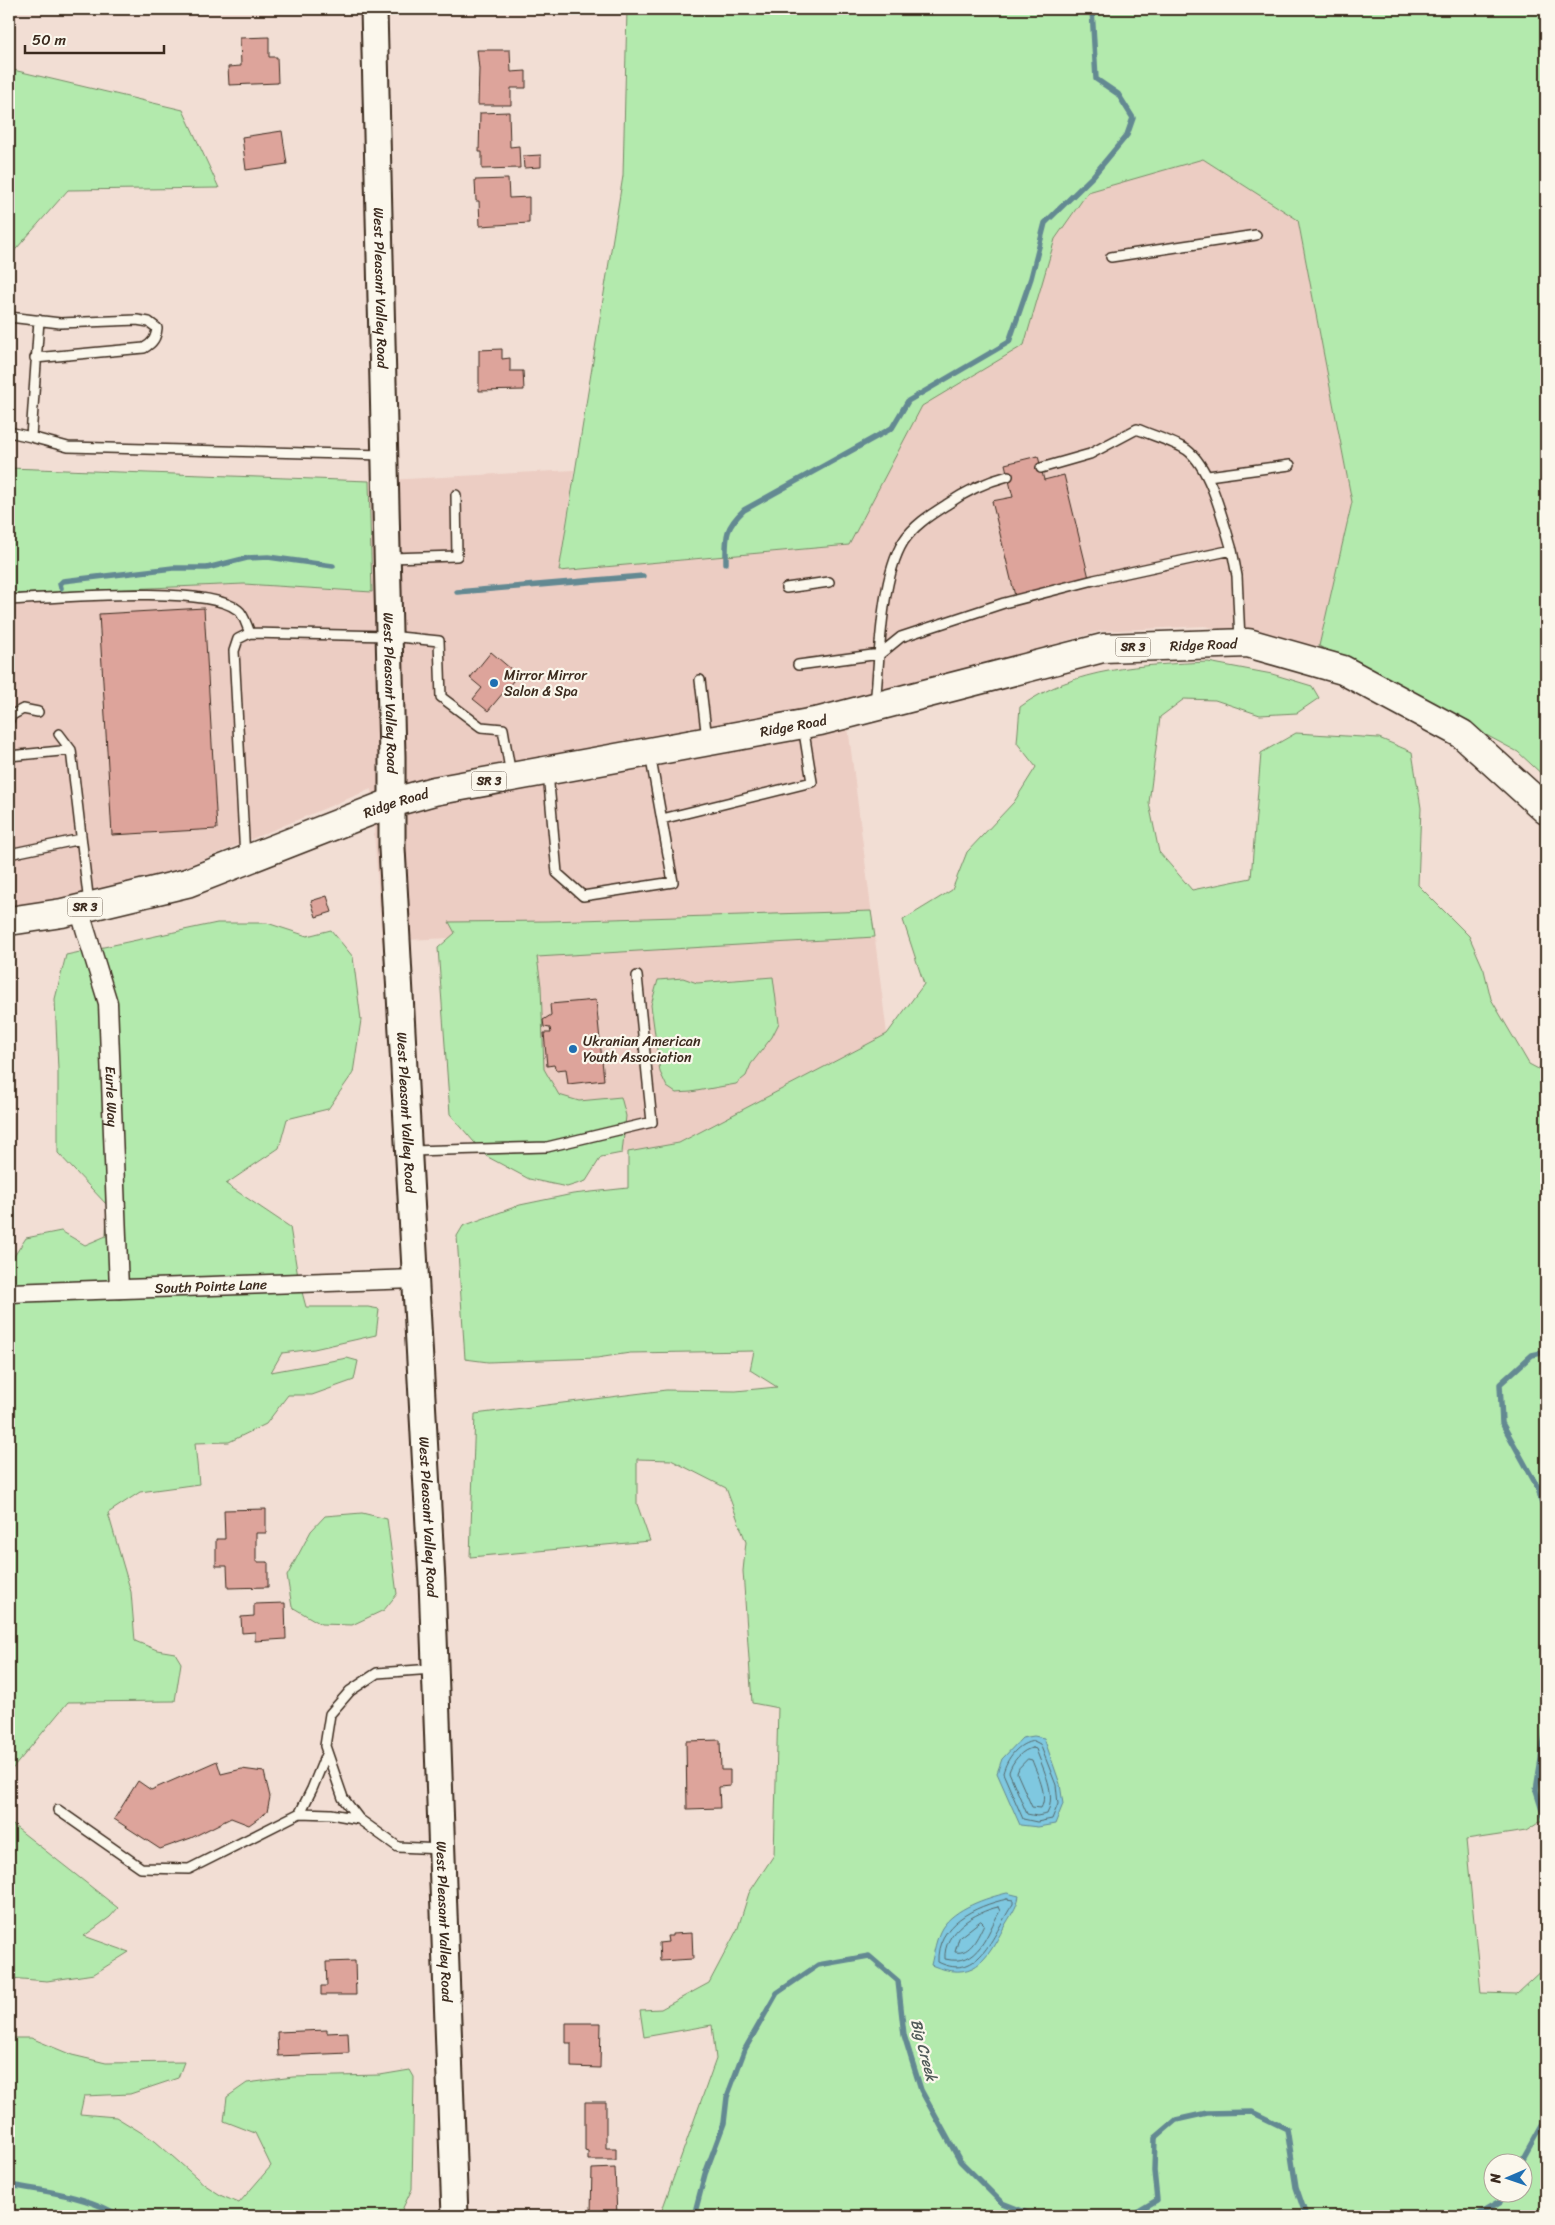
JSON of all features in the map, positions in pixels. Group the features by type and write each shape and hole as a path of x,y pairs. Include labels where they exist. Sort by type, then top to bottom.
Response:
{"main road":[{"name":"West Pleasant Valley Road","path":"374,9 392,803 435,1669 455,2216"},
{"name":"Ridge Road","path":"9,921 84,908 187,883 392,803 434,791 803,724 1103,648 1248,643 1343,670 1462,734 1546,810"}],"street":[{"name":"Eurle Way","path":"84,908 108,1003 119,1289"},
{"name":"South Pointe Lane","path":"9,1293 415,1278"}],"lane":[{"path":"1112,257 1256,235"},
{"path":"9,317 60,323 137,320 149,322 157,328 156,336 152,343 144,348 35,358"},
{"path":"32,437 35,358 39,320"},
{"path":"1041,468 1090,454 1137,429 1187,450 1208,476 1236,564 1240,643"},
{"path":"9,432 68,447 384,455"},
{"path":"1208,476 1290,465"},
{"path":"875,707 889,580 903,542 923,520 967,491 987,481 1008,476"},
{"path":"387,558 457,556 456,495"},
{"path":"798,666 880,654 901,637 1004,603 1094,580 1232,550"},
{"path":"786,588 829,582"},
{"path":"9,600 158,594 222,601 240,610 250,633"},
{"path":"245,860 234,651 238,639 250,633 389,636 439,641 441,697 482,727 503,729 511,777"},
{"path":"700,680 707,742"},
{"path":"9,720 12,715 23,709 38,712"},
{"path":"662,819 812,782 803,724"},
{"path":"59,734 71,750 81,839 84,908"},
{"path":"9,756 71,750"},
{"path":"547,770 557,873 583,896 673,882 650,752"},
{"path":"9,854 81,839"},
{"path":"408,1151 547,1147 652,1122 637,976"},
{"path":"435,1669 377,1673 350,1691 330,1714 325,1746 343,1798 359,1820 398,1847 442,1849"},
{"path":"300,1813 327,1752"},
{"path":"58,1810 141,1868 189,1870 300,1813 331,1814 359,1820"}],"shaded area":[{"path":"1203,159 1298,220 1352,502 1319,646 1204,626 1101,631 845,703 887,1034 679,1143 544,1166 524,935 382,941 371,789 178,870 65,897 9,907 9,594 244,584 372,592 369,481 574,470 559,571 849,545 922,406 1024,345 1055,239 1088,192"}],"green space":[{"path":"627,9 1546,9 1546,778 1518,752 1319,646 1352,502 1298,220 1203,159 1088,192 1055,239 1024,345 922,406 849,545 559,571 623,176"},
{"path":"9,69 183,110 219,188 68,190 9,257"},
{"path":"9,468 369,481 372,592 244,584 9,594"},
{"path":"1208,662 1272,674 1312,686 1319,698 1297,713 1260,715 1215,700 1184,699 1160,717 1149,803 1159,852 1192,890 1251,878 1261,753 1296,733 1379,738 1412,752 1421,808 1418,885 1469,936 1484,970 1491,999 1529,1064 1546,1073 1546,1410 1544,1439 1546,1468 1546,1818 1526,1831 1466,1840 1481,1993 1517,1994 1546,1967 1546,2215 647,2216 662,2210 716,2059 712,2025 644,2037 640,2010 661,2009 709,1983 738,1928 749,1893 774,1855 778,1708 752,1703 743,1571 746,1542 726,1488 671,1460 637,1459 637,1504 650,1541 470,1557 475,1414 666,1390 736,1391 777,1387 750,1370 754,1351 630,1353 597,1358 488,1362 465,1359 457,1236 463,1226 520,1205 573,1194 628,1188 628,1152 679,1143 887,1034 924,984 903,920 952,890 967,852 1014,802 1036,767 1017,743 1020,707 1041,694 1086,676 1135,667"},
{"path":"871,911 875,937 537,957 541,986 544,1069 559,1095 579,1101 621,1097 626,1116 622,1153 601,1157 586,1181 567,1187 529,1179 486,1156 450,1114 438,948 455,933 449,922 548,921"},
{"path":"217,923 267,923 307,936 331,930 353,957 361,1020 353,1073 328,1109 287,1119 279,1148 226,1184 290,1227 298,1277 306,1307 368,1307 379,1309 376,1335 314,1349 282,1353 271,1372 347,1358 358,1361 354,1380 312,1395 288,1395 266,1424 229,1442 195,1443 199,1484 140,1492 108,1513 131,1592 135,1641 157,1650 175,1653 181,1663 175,1701 68,1702 9,1773 9,1264 26,1238 61,1231 85,1245 106,1236 107,1205 58,1153 58,1070 55,999 66,955"},
{"path":"773,977 779,1023 772,1037 751,1064 746,1076 736,1084 691,1092 676,1093 667,1087 660,1072 651,1005 658,980 683,978 697,983"},
{"path":"362,1513 387,1519 397,1594 384,1610 352,1625 321,1624 292,1607 287,1576 311,1531 325,1516"},
{"path":"9,1822 118,1908 110,1917 84,1936 129,1952 94,1974 47,1981 9,1978"},
{"path":"9,2038 31,2038 72,2055 106,2063 184,2062 178,2078 130,2094 84,2096 80,2114 116,2117 155,2141 205,2185 222,2196 239,2203 271,2166 255,2133 224,2121 227,2097 247,2083 293,2077 380,2075 410,2070 414,2077 412,2189 399,2216 57,2216 40,2211 9,2209"}],"water":[{"path":"1034,1736 1044,1738 1060,1784 1063,1804 1055,1824 1038,1827 1020,1825 997,1773 1002,1759 1022,1738"},
{"path":"1007,1893 1019,1896 1017,1904 984,1959 968,1970 945,1970 931,1965 938,1936 948,1921 963,1909"}],"building":[{"path":"269,37 269,57 277,57 278,83 229,85 228,67 241,66 240,38"},
{"path":"477,50 510,50 511,72 526,71 526,88 511,88 511,105 478,105 479,69"},
{"path":"509,112 510,147 519,146 520,168 482,169 482,152 479,152 480,113"},
{"path":"282,131 287,164 246,170 242,137"},
{"path":"541,155 541,167 524,168 523,156"},
{"path":"508,179 509,198 529,197 529,223 480,226 479,201 476,201 475,180"},
{"path":"502,349 502,359 510,358 510,371 523,371 524,390 479,391 479,350"},
{"path":"1038,456 1044,480 1064,475 1089,578 1015,596 992,501 1013,497 1005,464"},
{"path":"204,608 217,829 112,835 99,614"},
{"name":"Mirror Mirror Salon & Spa","path":"491,652 518,675 488,711 473,699 482,688 470,678"},
{"path":"327,896 332,912 316,917 311,901"},
{"name":"Ukranian American Youth Association","path":"596,1000 604,1080 568,1084 566,1069 556,1070 554,1065 547,1066 544,1033 551,1033 550,1028 544,1027 543,1020 551,1015 550,1004"},
{"path":"266,1509 266,1533 256,1533 256,1562 268,1562 268,1587 228,1588 227,1566 216,1566 216,1539 225,1539 224,1510"},
{"path":"285,1603 286,1639 255,1641 255,1632 242,1633 241,1617 254,1616 254,1604"},
{"path":"720,1740 721,1770 730,1770 730,1786 719,1787 720,1808 687,1809 686,1741"},
{"path":"217,1761 221,1774 242,1769 264,1772 270,1797 267,1812 249,1825 231,1818 191,1838 160,1849 114,1819 138,1781 151,1790"},
{"path":"692,1933 693,1959 660,1961 659,1943 668,1942 667,1936"},
{"path":"355,1961 356,1995 321,1995 321,1986 327,1986 326,1962"},
{"path":"566,2023 601,2023 600,2068 571,2067 571,2043 566,2043"},
{"path":"327,2030 327,2033 348,2032 349,2053 278,2056 277,2032"},
{"path":"585,2102 606,2102 606,2148 616,2148 616,2160 588,2160 588,2152 585,2151"},
{"path":"615,2168 617,2216 583,2216 583,2213 591,2213 592,2169"}],"waterway":[{"path":"726,563 726,546 730,528 744,510 892,428 908,401 1009,342 1031,278 1045,223 1093,176 1127,135 1133,118 1118,94 1096,79 1092,9"},
{"path":"61,588 60,584 63,581 173,568 207,568 247,558 268,557 333,566"},
{"path":"457,592 643,576"},
{"name":"Big Creek","path":"1546,1352 1532,1355 1500,1384 1502,1423 1538,1488 1546,1518"},
{"name":"Big Creek","path":"1546,1729 1536,1790 1546,1822"},
{"name":"Big Creek","path":"694,2216 705,2174 724,2123 727,2097 745,2049 777,1993 818,1965 869,1956 898,1981 904,2035 921,2090 960,2161 1002,2203 1035,2216"},
{"name":"Big Creek","path":"1130,2216 1157,2200 1154,2171 1155,2138 1176,2120 1207,2113 1252,2112 1287,2129 1296,2187 1306,2216"},
{"name":"Big Creek","path":"1527,2152 1546,2117"},
{"name":"Big Creek","path":"9,2185 81,2199 108,2209 119,2216"},
{"name":"Big Creek","path":"1476,2216 1500,2202"}],"place":[{"name":"Mirror Mirror Salon & Spa","path":"494,683"},
{"name":"Ukranian American Youth Association","path":"573,1049"}]}
